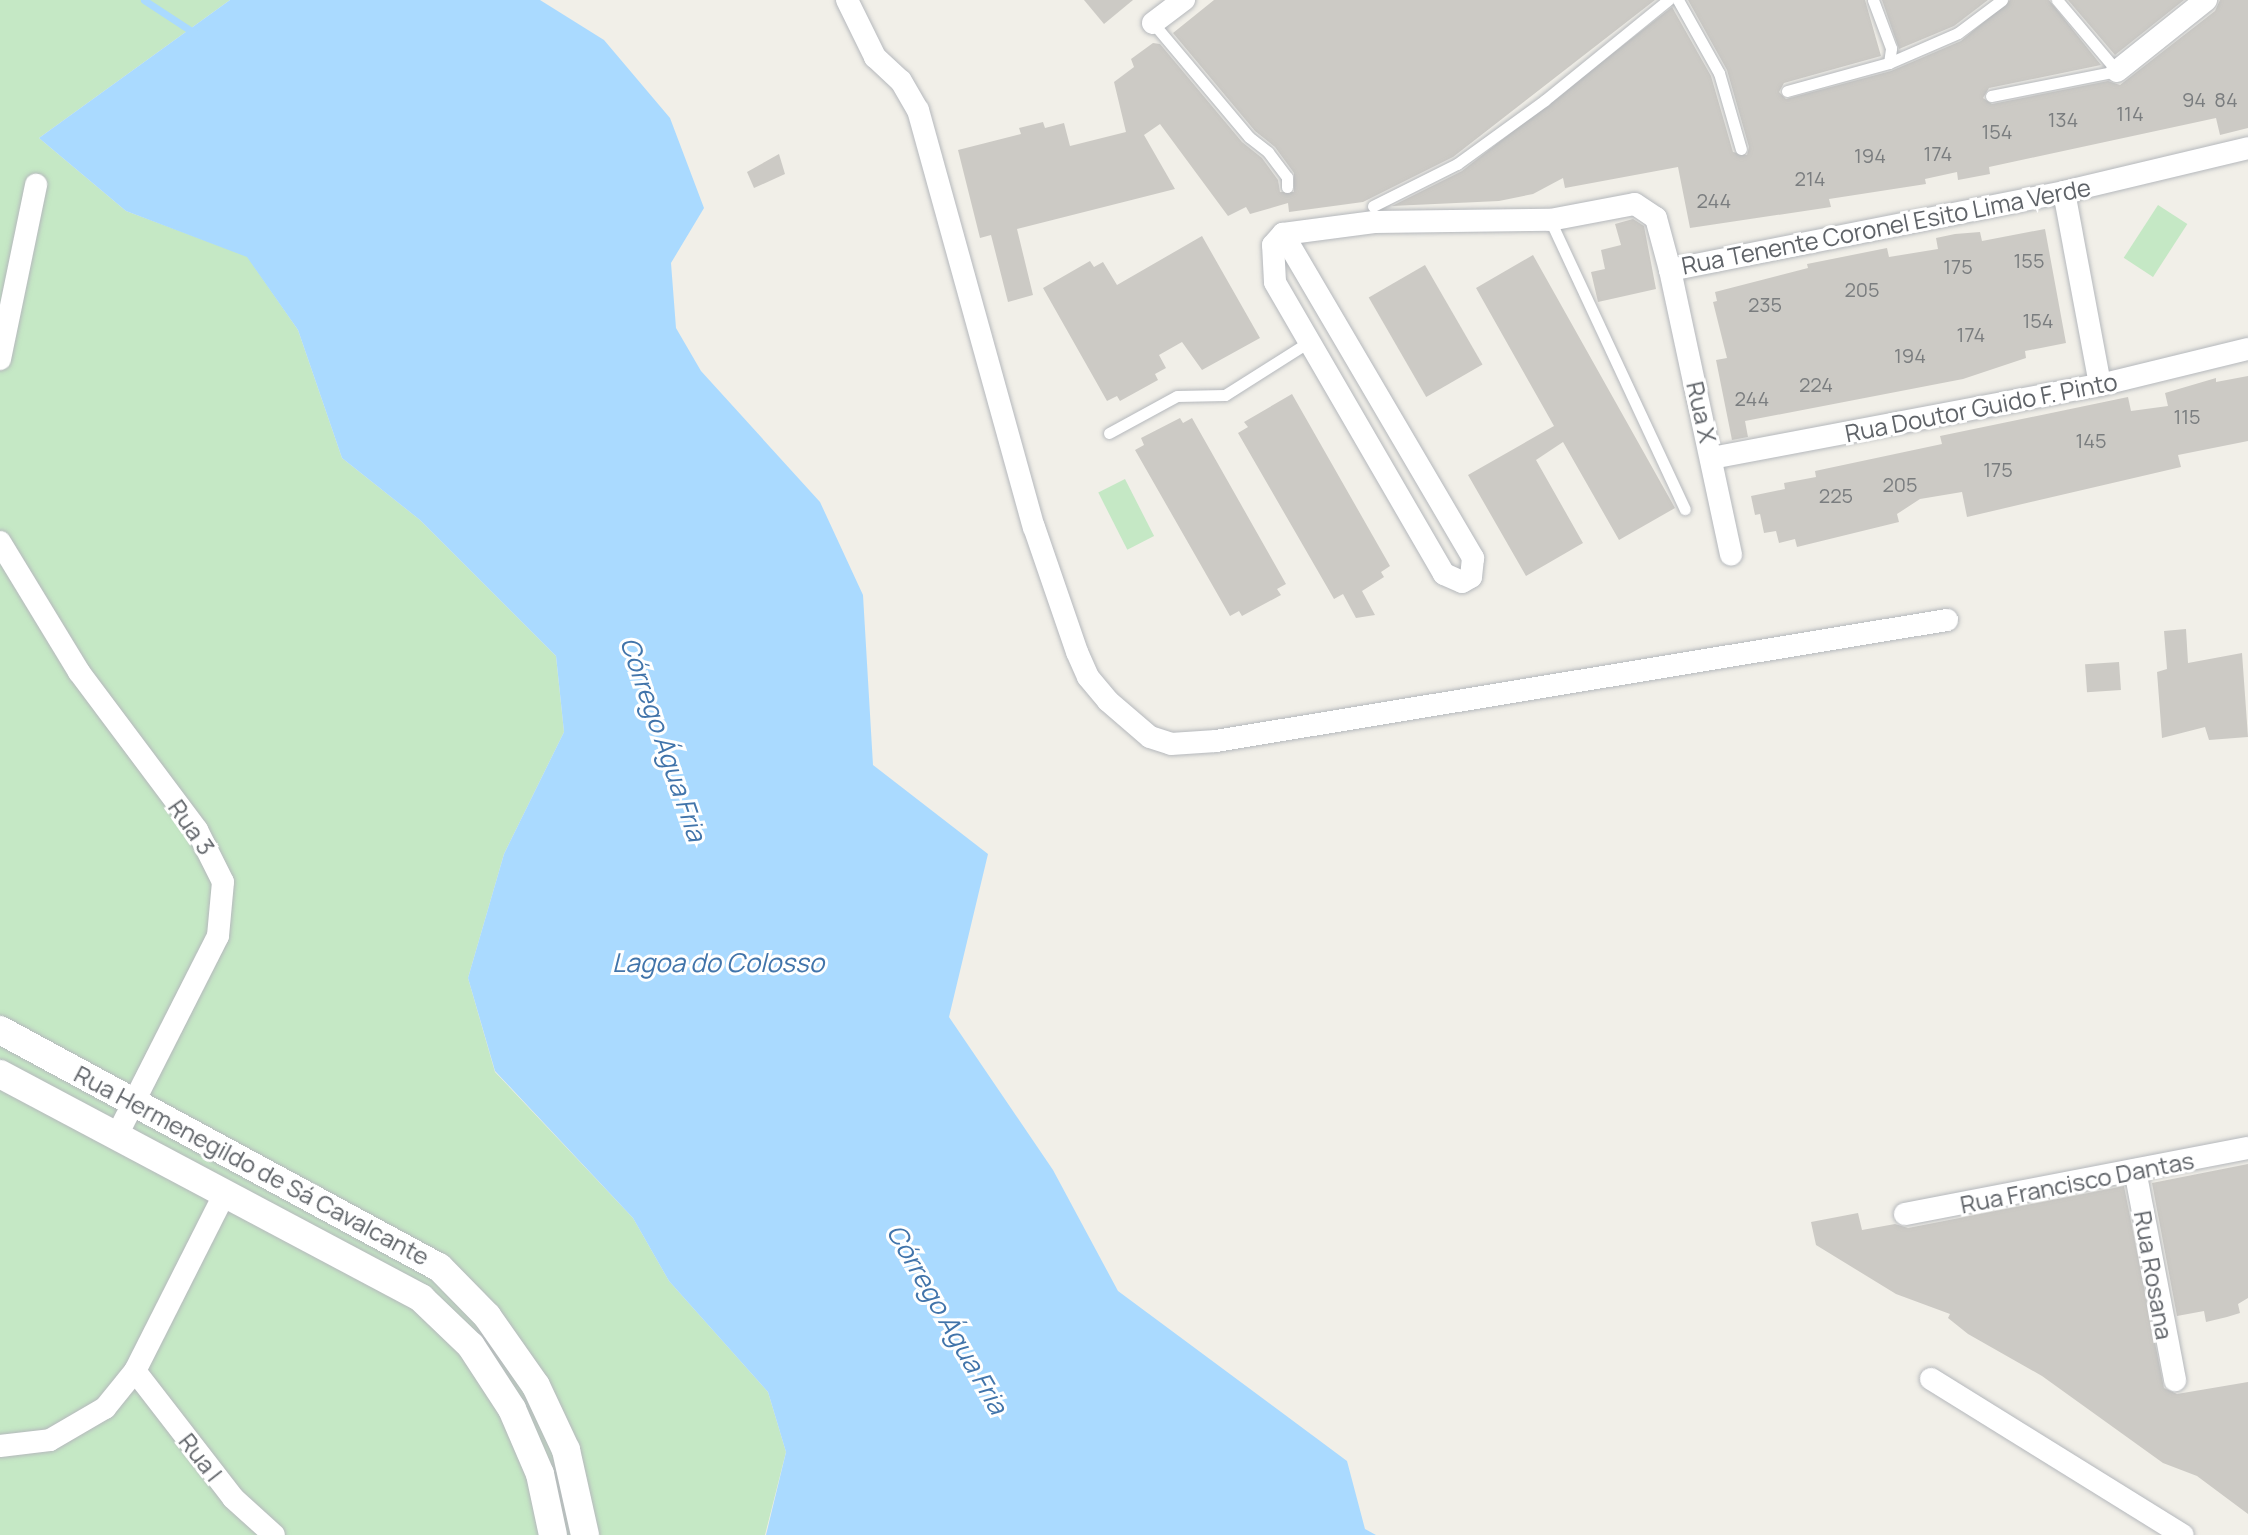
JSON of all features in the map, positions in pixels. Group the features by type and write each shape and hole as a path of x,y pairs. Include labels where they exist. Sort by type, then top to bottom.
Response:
{"street":[{"path":"847,0 875,57 901,81 918,110 1034,527 1077,652 1088,677 1108,701 1150,737 1171,744 1216,741 1947,620"},
{"path":"1153,23 1184,0"},
{"path":"2117,71 2206,0"},
{"name":"Rua Tenente Coronel Esito Lima Verde","path":"1283,234 1373,214 1550,220 1643,205 1656,218 1670,270 2064,192 2248,148"},
{"path":"0,359 36,185"},
{"path":"2064,192 2100,385"},
{"path":"1283,234 1473,558 1471,577 1462,582 1444,574 1307,343 1275,282 1273,245 1283,234"},
{"name":"Rua X","path":"1670,270 1731,555"},
{"name":"Rua Doutor Guido F. Pinto","path":"1712,458 2100,385 2248,349"},
{"name":"Rua 3","path":"0,542 79,672 197,830 223,882 218,936 116,1137"},
{"name":"Rua Hermenegildo de Sá Cavalcante","path":"0,1030 422,1254 460,1287 512,1348 558,1426 585,1535"},
{"name":"Rua Hermenegildo de Sá Cavalcante","path":"0,1074 408,1289 471,1346 512,1409 532,1454 553,1535"},
{"name":"Rua Francisco Dantas","path":"1905,1214 2248,1148"},
{"name":"Rua Rosana","path":"2135,1170 2175,1380"},
{"path":"0,1446 71,1432 105,1408 135,1371 225,1193"},
{"name":"Rua I","path":"135,1371 233,1498 274,1535"},
{"path":"1931,1379 2183,1535"}],"lane":[{"path":"1373,214 1457,164 1545,100 1668,0"},
{"path":"1678,0 1719,73 1741,149"},
{"path":"1873,0 1891,48 1889,63"},
{"path":"1787,91 1889,63 1958,33 2002,0"},
{"path":"1991,96 2117,71 2057,0"},
{"path":"1153,23 1249,137 1268,152 1287,177 1287,187"},
{"path":"1550,220 1685,509"},
{"path":"1109,433 1177,396 1225,395 1307,343"}],"green space":[{"path":"0,0 230,0 39,138 126,211 247,256 298,330 342,458 420,520 556,656 564,732 504,854 468,978 495,1072 633,1218 669,1281 768,1392 786,1452 765,1535 0,1535"},
{"path":"2158,205 2187,224 2153,277 2124,258"},
{"path":"1125,479 1154,536 1127,550 1098,493"}],"water":[{"name":"Lagoa do Colosso","path":"230,0 540,0 604,40 670,118 704,208 671,263 676,328 701,371 820,502 863,595 873,765 988,854 949,1017 1053,1170 1118,1291 1347,1461 1365,1529 1376,1535 766,1535 786,1452 768,1392 669,1281 633,1218 495,1071 468,978 504,854 564,732 556,656 420,520 342,458 298,330 247,257 126,211 39,138"}],"building":[{"path":"1084,0 1133,0 1104,24"},
{"path":"1214,0 1655,0 1453,157 1363,202 1289,212 1288,203 1250,214 1246,207 1228,216 1160,124 1144,135 1175,189 1017,229 1033,295 1008,302 991,235 980,238 958,150 1021,134 1019,128 1043,122 1045,128 1064,123 1070,146 1126,132 1114,82 1134,67 1131,59 1153,43 1160,44 1242,142 1262,158 1278,180 1280,192 1294,192 1294,173 1275,147 1255,131 1173,33"},
{"path":"1688,0 1865,0 1881,56 1784,83 1779,92 1786,99 1891,71 1961,41 2010,0 2049,0 2101,65 1989,88 1983,98 1992,104 2108,81 2120,85 2215,11 2220,0 2248,0 2248,128 2220,135 2216,118 1989,167 1990,174 1958,180 1957,172 1925,179 1926,184 1829,199 1831,207 1690,228 1678,167 1565,188 1563,178 1533,194 1499,201 1392,206 1462,171 1672,7 1711,76 1733,152 1747,155 1749,147 1727,70"},
{"path":"1882,0 1988,0 1954,26 1899,49"},
{"path":"2068,0 2184,0 2115,55"},
{"path":"779,154 785,174 754,188 747,172"},
{"path":"1633,219 1644,226 1656,289 1598,302 1591,272 1605,269 1601,250 1621,245 1615,224"},
{"path":"2045,229 2066,343 2025,351 2026,358 1963,379 1745,421 1748,437 1732,440 1716,360 1727,358 1713,302 1717,301 1715,292 1808,268 1807,264 1887,248 1889,257 1938,249 1936,238 1955,234 1980,232 1982,241"},
{"path":"1202,236 1260,338 1202,370 1182,342 1159,355 1166,368 1155,374 1158,380 1120,401 1117,396 1107,401 1043,288 1090,261 1094,267 1103,262 1117,285"},
{"path":"1533,255 1675,508 1619,540 1563,442 1536,460 1583,543 1526,576 1468,475 1554,426 1476,288"},
{"path":"1425,265 1482,365 1426,397 1369,298"},
{"path":"2248,376 2248,441 2178,455 2181,467 1967,517 1962,492 1920,499 1897,514 1899,522 1797,547 1795,539 1779,543 1776,531 1764,533 1760,514 1755,515 1751,496 1785,489 1784,483 1816,477 1815,471 1942,444 1940,436 2128,397 2131,411 2168,406 2165,393 2216,378 2216,382"},
{"path":"1292,394 1390,566 1381,572 1384,577 1362,591 1375,615 1356,618 1343,594 1334,599 1238,433 1248,427 1244,422"},
{"path":"1180,418 1183,423 1192,418 1286,584 1277,589 1281,595 1242,616 1239,611 1230,616 1135,450 1144,445 1141,438"},
{"path":"2186,629 2188,663 2242,653 2248,737 2209,740 2205,727 2162,738 2157,672 2167,669 2164,631"},
{"path":"2119,662 2121,690 2087,692 2085,664"},
{"path":"2248,1164 2248,1298 2238,1304 2240,1313 2227,1317 2206,1322 2204,1311 2177,1316 2152,1183"},
{"path":"2124,1186 2164,1388 2177,1394 2248,1382 2248,1514 2197,1476 2163,1463 2042,1376 1968,1334 1948,1318 1950,1314 1896,1294 1816,1245 1811,1222 1858,1213 1862,1230 1895,1224 1908,1228"}],"waterway":[{"name":"Córrego Água Fria","path":"144,0 196,34"}]}
